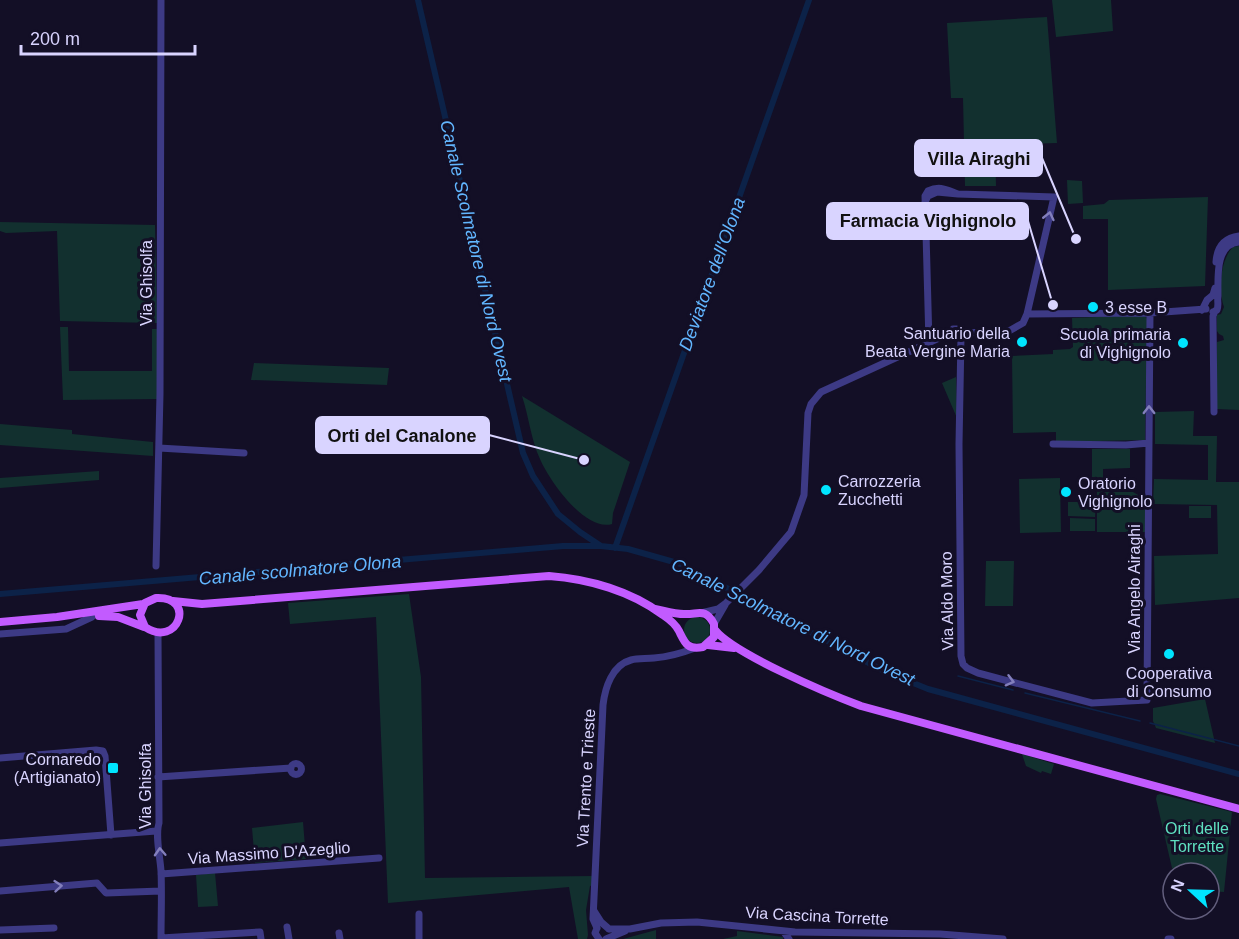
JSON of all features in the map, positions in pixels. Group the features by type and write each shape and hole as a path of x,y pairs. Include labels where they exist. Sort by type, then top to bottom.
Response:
{"main road":[{"path":"57,617 143,604 156,598 202,604 549,576 594,583 655,609 671,621 681,636 695,648 708,645 738,648"},
{"path":"173,601 180,612 180,618"},
{"path":"143,604 140,615 145,627"},
{"path":"0,622 57,617 118,617 158,633 175,627 186,612 202,604"},
{"path":"655,609 688,615 701,613 708,616 723,639 738,648 827,692 861,706 1239,809"},
{"path":"681,636 682,621 688,615"},
{"path":"708,645 714,638 715,627"}],"street":[{"name":"Via Ghisolfa","path":"156,566 159,448 160,0"},
{"path":"701,613 718,609 726,603 748,582 791,532 804,495 809,408 821,392 929,343 956,337 1009,331 1023,323 1054,197 938,192 928,196 925,202 929,343"},
{"path":"1027,314 1150,313 1209,311 1219,308 1214,299 1221,257 1226,248 1236,239"},
{"path":"1214,299 1207,300 1214,412"},
{"name":"Via Angelo Airaghi","path":"1147,700 1150,313"},
{"name":"Via Aldo Moro","path":"956,337 961,656 963,664 978,673 1092,703 1147,700"},
{"path":"1053,444 1149,443"},
{"path":"159,448 244,453"},
{"path":"715,627 726,603"},
{"path":"0,634 66,629 92,616"},
{"name":"Via Ghisolfa","path":"158,633 159,823 156,831 161,874 160,938"},
{"path":"667,656 676,651 681,636"},
{"name":"Via Trento e Trieste","path":"596,935 593,919 604,696 613,674 627,662 667,656 695,648"},
{"path":"0,758 96,750 103,752 111,835"},
{"path":"158,777 291,768"},
{"path":"0,843 156,831"},
{"name":"Via Massimo D'Azeglio","path":"161,874 380,858"},
{"path":"0,891 97,882 106,893 161,891"},
{"path":"594,909 607,932"},
{"path":"419,914 419,939"},
{"name":"Via Cascina Torrette","path":"596,935 661,923 697,922 783,931 803,936 940,934 1003,939"},
{"path":"286,927 289,939"},
{"path":"0,930 54,928"},
{"path":"783,931 789,939"},
{"path":"160,938 260,932 261,939"}],"green space":[{"path":"1052,0 1111,0 1113,31 1056,37"},
{"path":"1047,17 1057,143 995,145 996,186 965,186 963,98 951,98 947,23"},
{"path":"1067,180 1082,181 1083,203 1068,204"},
{"path":"1208,197 1205,286 1108,290 1108,219 1083,219 1083,206 1104,204 1109,200"},
{"path":"0,222 155,225 157,323 60,321 57,231 6,233 0,231"},
{"path":"1239,246 1239,410 1217,409 1217,342 1224,340 1217,331 1217,315 1221,314 1224,307 1221,276 1229,253 1233,247"},
{"path":"1144,315 1147,319 1145,440 1056,442 1056,432 1013,433 1012,356 1053,354 1053,350 1070,349 1073,347 1072,318"},
{"path":"60,327 68,327 69,371 152,371 152,329 157,329 157,399 63,400"},
{"path":"254,363 389,368 387,385 251,380"},
{"path":"956,377 957,418 942,383"},
{"path":"522,396 630,462 613,513 612,524 602,524 591,520 580,512 551,479 537,452"},
{"path":"1194,411 1193,436 1217,436 1216,482 1239,482 1239,598 1155,605 1154,556 1218,554 1217,505 1153,504 1154,479 1208,480 1208,445 1155,444 1155,412"},
{"path":"0,424 72,430 72,434 153,442 153,456 0,445"},
{"path":"1092,449 1130,449 1130,468 1103,469 1103,492 1133,492 1145,499 1145,532 1097,532 1097,480 1092,479"},
{"path":"99,471 99,480 0,488 0,478"},
{"path":"1060,478 1061,532 1020,533 1019,479"},
{"path":"1068,502 1096,502 1095,517 1068,516"},
{"path":"1189,506 1211,506 1211,518 1189,518"},
{"path":"1070,518 1095,519 1095,531 1070,531"},
{"path":"986,561 1014,561 1013,606 985,606"},
{"path":"409,594 421,677 425,878 594,876 594,885 590,886 586,910 587,939 578,939 569,887 388,903 376,617 290,624 288,603"},
{"path":"697,617 706,621 710,630 706,639 697,643 688,639 684,630 688,621"},
{"path":"1205,699 1215,743 1156,728 1153,721 1153,708"},
{"path":"1022,754 1054,764 1051,774 1042,771 1041,773 1026,766"},
{"name":"Orti delle Torrette","path":"1157,795 1232,812 1224,892 1221,892 1221,861 1170,861"},
{"path":"303,822 306,859 255,863 252,828"},
{"path":"215,873 218,906 198,907 196,875"},
{"path":"656,930 656,939 623,939"},
{"path":"737,931 783,937 783,939 723,939 737,936"}],"waterway":[{"name":"Canale Scolmatore di Nord Ovest","path":"418,0 523,453 533,476 558,514 601,546 628,549 681,564 886,672 928,689 1239,774"},
{"name":"Deviatore dell'Olona","path":"615,548 809,0"},
{"name":"Canale scolmatore Olona","path":"0,594 563,546 600,546"},
{"path":"958,676 1013,690"},
{"path":"1025,693 1140,721"},
{"path":"1150,723 1239,746"}],"place":[{"name":"Villa Airaghi","path":"1076,239"},
{"name":"Farmacia Vighignolo","path":"1053,305"},
{"name":"3 esse B","path":"1093,307"},
{"name":"Santuario della Beata Vergine Maria","path":"1022,342"},
{"name":"Scuola primaria di Vighignolo","path":"1183,343"},
{"name":"Orti del Canalone","path":"584,460"},
{"name":"Carrozzeria Zucchetti","path":"826,490"},
{"name":"Oratorio Vighignolo","path":"1066,492"},
{"name":"Cooperativa di Consumo","path":"1169,654"},
{"name":"Cornaredo (Artigianato)","path":"113,768"}]}
